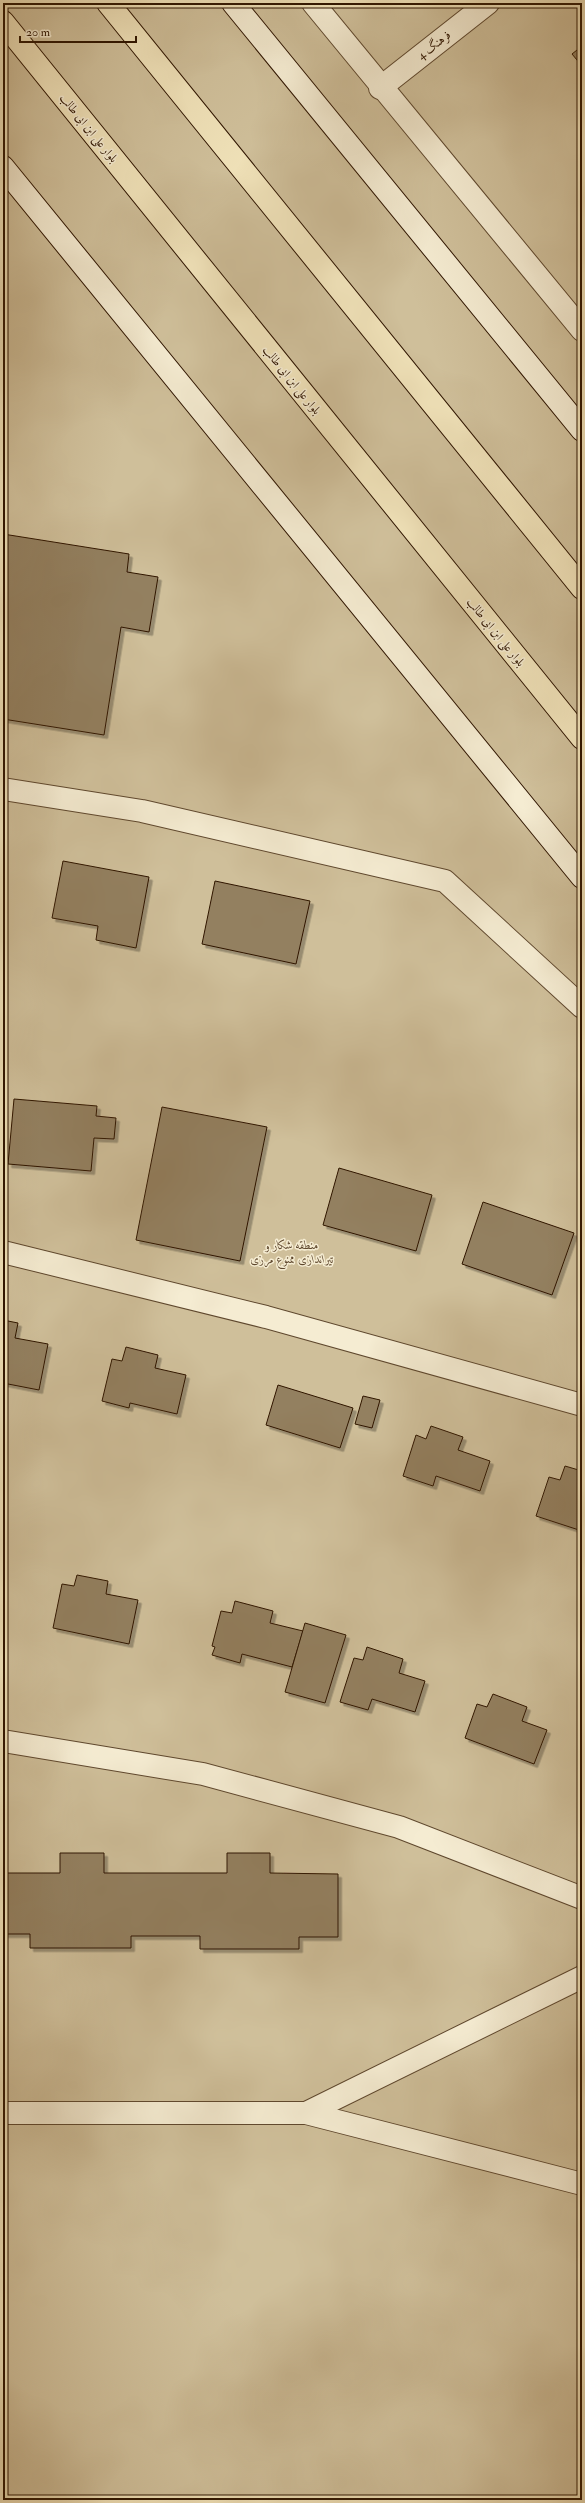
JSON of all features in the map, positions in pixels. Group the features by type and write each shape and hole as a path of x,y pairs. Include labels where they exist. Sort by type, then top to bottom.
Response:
{"main road":[{"path":"108,3 582,588"},
{"name":"بلوار علی ابن ابی طالب","path":"3,22 582,738"}],"street":[{"path":"233,3 582,430"},
{"path":"313,3 380,88 582,330"},
{"name":"فرهنگ 4","path":"380,88 488,3"},
{"path":"3,167 582,877"},
{"path":"3,789 142,811 445,881 582,1007"},
{"path":"3,1252 266,1317 582,1405"},
{"path":"3,1741 204,1774 399,1826 582,1898"},
{"path":"306,2113 582,1977"},
{"path":"3,2113 306,2113 582,2184"}],"green space":[{"name":"منطقه شکار و تیراندازی ممنوع مرزی","path":"3,3 582,3 582,2500 3,2500"}],"building":[{"path":"582,46 582,66 572,54"},
{"path":"3,534 129,554 127,572 158,577 149,632 121,627 104,735 3,719"},
{"path":"63,861 149,877 136,948 96,940 98,926 52,918"},
{"path":"215,881 310,901 296,964 202,944"},
{"path":"14,1099 97,1106 96,1116 116,1118 114,1139 94,1138 91,1171 8,1164"},
{"path":"162,1107 267,1127 240,1261 136,1240"},
{"path":"339,1168 432,1195 416,1251 323,1225"},
{"path":"483,1202 574,1233 552,1295 462,1264"},
{"path":"3,1320 18,1323 15,1338 48,1344 39,1390 3,1383"},
{"path":"126,1347 158,1355 155,1368 186,1375 177,1414 130,1403 129,1408 102,1401 112,1359 122,1361"},
{"path":"278,1385 353,1408 340,1448 266,1425"},
{"path":"363,1396 380,1400 372,1428 355,1424"},
{"path":"431,1426 463,1437 458,1450 490,1461 480,1491 436,1476 433,1486 403,1476 416,1435 426,1439"},
{"path":"565,1466 582,1471 582,1531 536,1516 549,1477 560,1480"},
{"path":"77,1575 108,1581 106,1594 138,1600 129,1644 53,1628 62,1584 74,1586"},
{"path":"235,1601 273,1611 270,1623 303,1631 292,1667 242,1654 240,1663 212,1655 215,1647 212,1646 221,1611 232,1613"},
{"path":"305,1623 346,1635 325,1703 285,1692"},
{"path":"367,1647 403,1659 399,1673 425,1681 415,1712 372,1699 368,1710 340,1702 354,1658 363,1660"},
{"path":"493,1694 527,1707 522,1721 547,1730 534,1764 465,1738 477,1704 487,1707"},
{"path":"60,1853 104,1853 104,1873 227,1873 227,1853 270,1853 270,1873 338,1874 338,1937 299,1937 299,1949 200,1949 200,1936 131,1936 131,1948 30,1948 30,1934 3,1934 3,1873 60,1873"}]}
